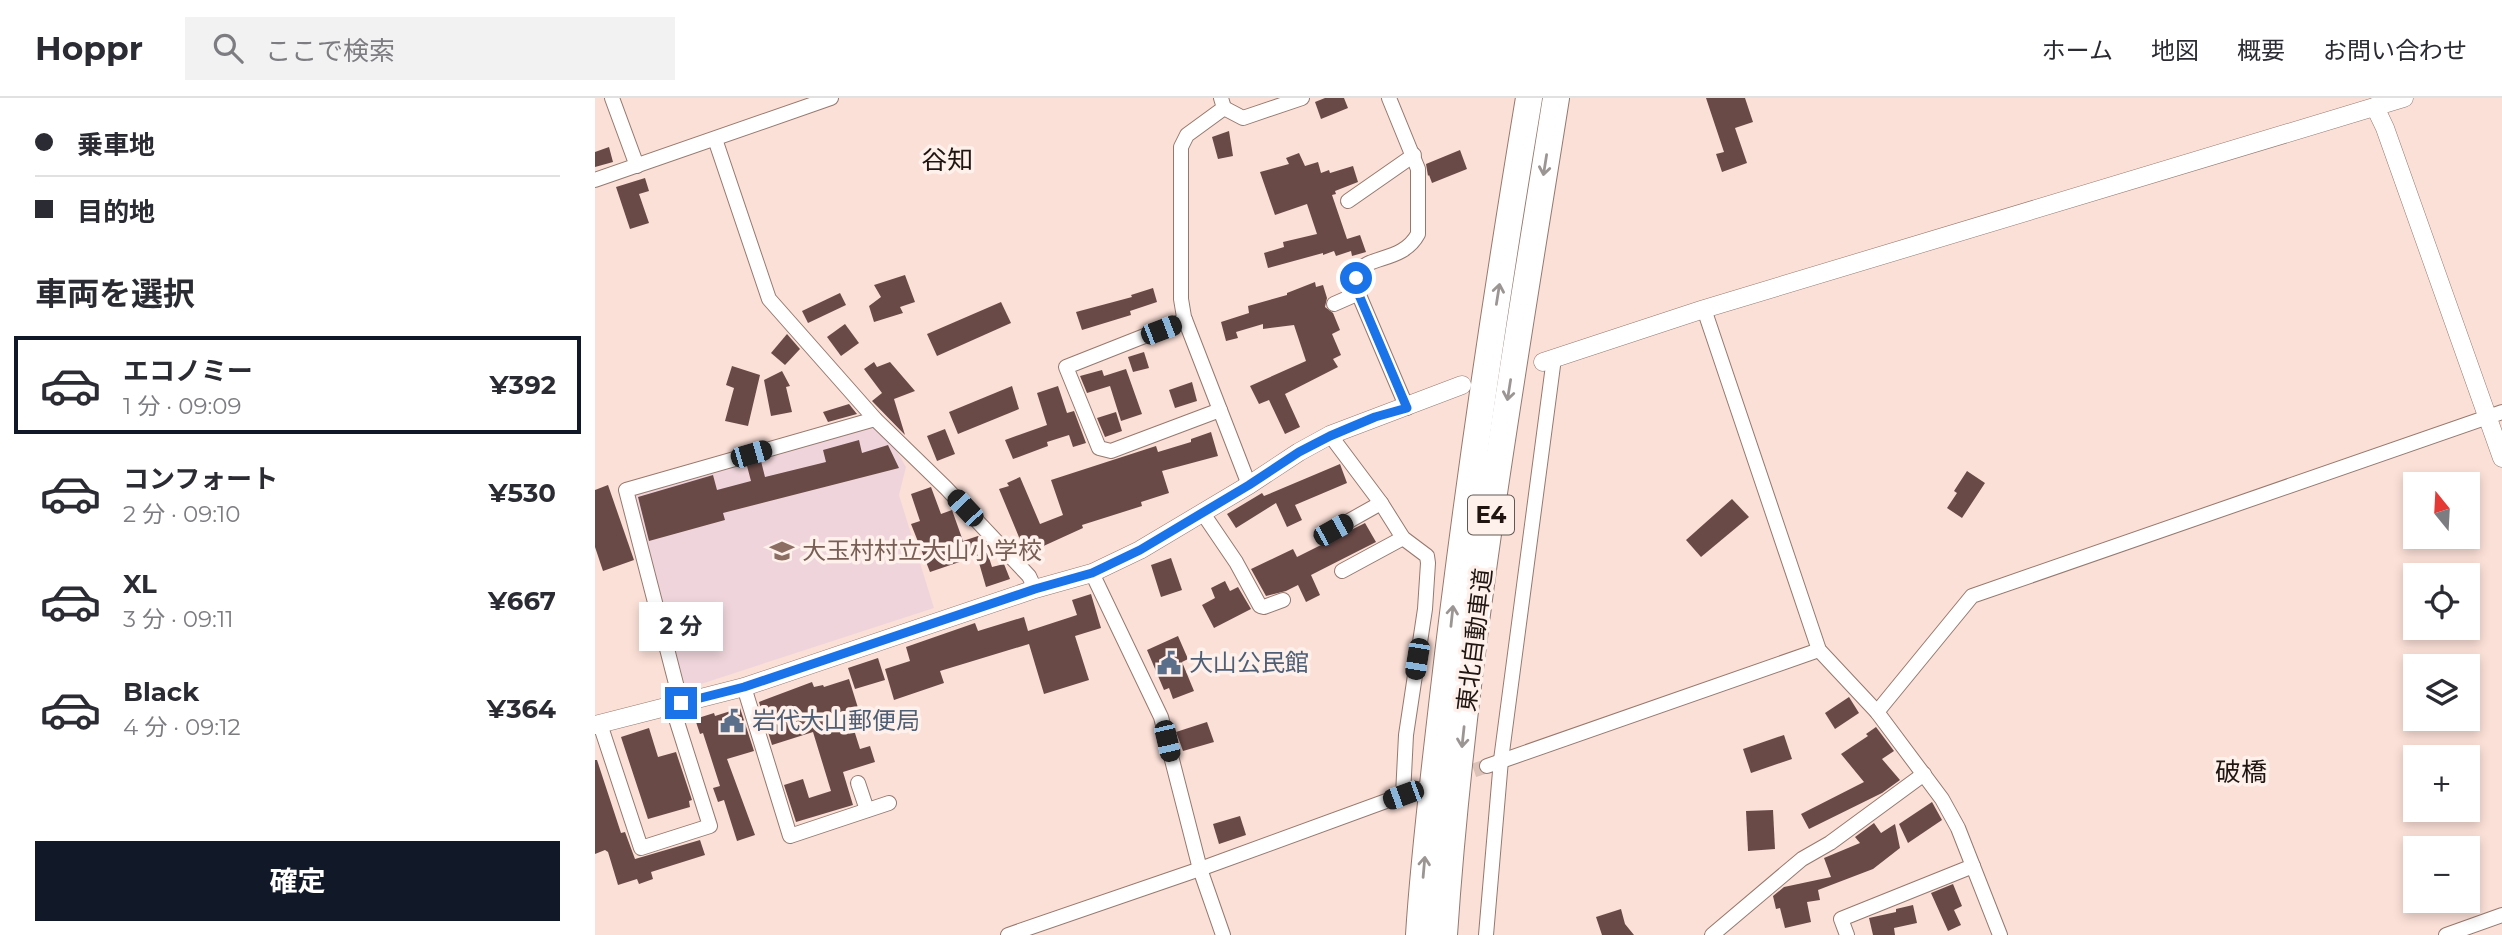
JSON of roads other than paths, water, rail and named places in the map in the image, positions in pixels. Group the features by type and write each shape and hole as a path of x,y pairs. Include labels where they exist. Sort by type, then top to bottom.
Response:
{"highway":[{"name":"東北自動車道","path":"1419,935 1429,809 1455,580 1529,98"},
{"name":"東北自動車道","path":"1444,935 1482,583 1507,403 1556,98"}],"street":[{"path":"612,98 637,166"},
{"path":"595,180 831,98"},
{"path":"1249,485 1185,320 1181,299 1181,147 1187,135 1223,103 1243,118 1302,98"},
{"path":"1389,98 1418,169 1418,234 1413,243 1403,250 1362,268 1356,278 1359,293 1407,408"},
{"path":"1486,935 1501,760 1548,360 1704,309 2374,102 2404,98"},
{"path":"2374,102 2495,414 2502,458"},
{"path":"715,139 769,299 875,419 984,527 1029,576 1035,589"},
{"path":"1348,201 1414,155"},
{"path":"1334,304 1359,293"},
{"path":"1704,309 1819,650 1877,712 1942,799 1958,828 2000,935"},
{"path":"1185,320 1066,367 1099,448 1111,451 1220,410"},
{"path":"875,419 626,490 676,704 710,826 641,848 597,724 676,704 744,687 1035,589 1092,573 1140,550 1299,452 1330,436 1462,385"},
{"path":"1877,712 1972,596 2495,414"},
{"path":"1330,436 1381,503 1403,538 1427,556 1425,608 1406,735 1403,795"},
{"path":"1333,530 1381,503"},
{"path":"1202,512 1236,562 1260,606 1283,600"},
{"path":"1342,571 1403,538"},
{"path":"1092,573 1161,717 1200,869 1223,935"},
{"path":"1487,766 1819,650"},
{"path":"744,687 790,836 889,803"},
{"path":"1712,935 1802,859 1830,843 1924,774"},
{"path":"858,783 867,810"},
{"path":"1008,935 1419,789"},
{"path":"1847,935 1841,919 1973,866"},
{"path":"2446,935 2502,915"}],"tunnel":[{"path":"1454,777 1487,766"}],"place":[{"name":"大玉村村立大山小学校","path":"782,551"},
{"name":"大山公民館","path":"1169,663"},
{"name":"岩代大山郵便局","path":"732,721"}],"district":[{"name":"谷知","path":"947,160"},
{"name":"破橋","path":"2241,772"}]}
